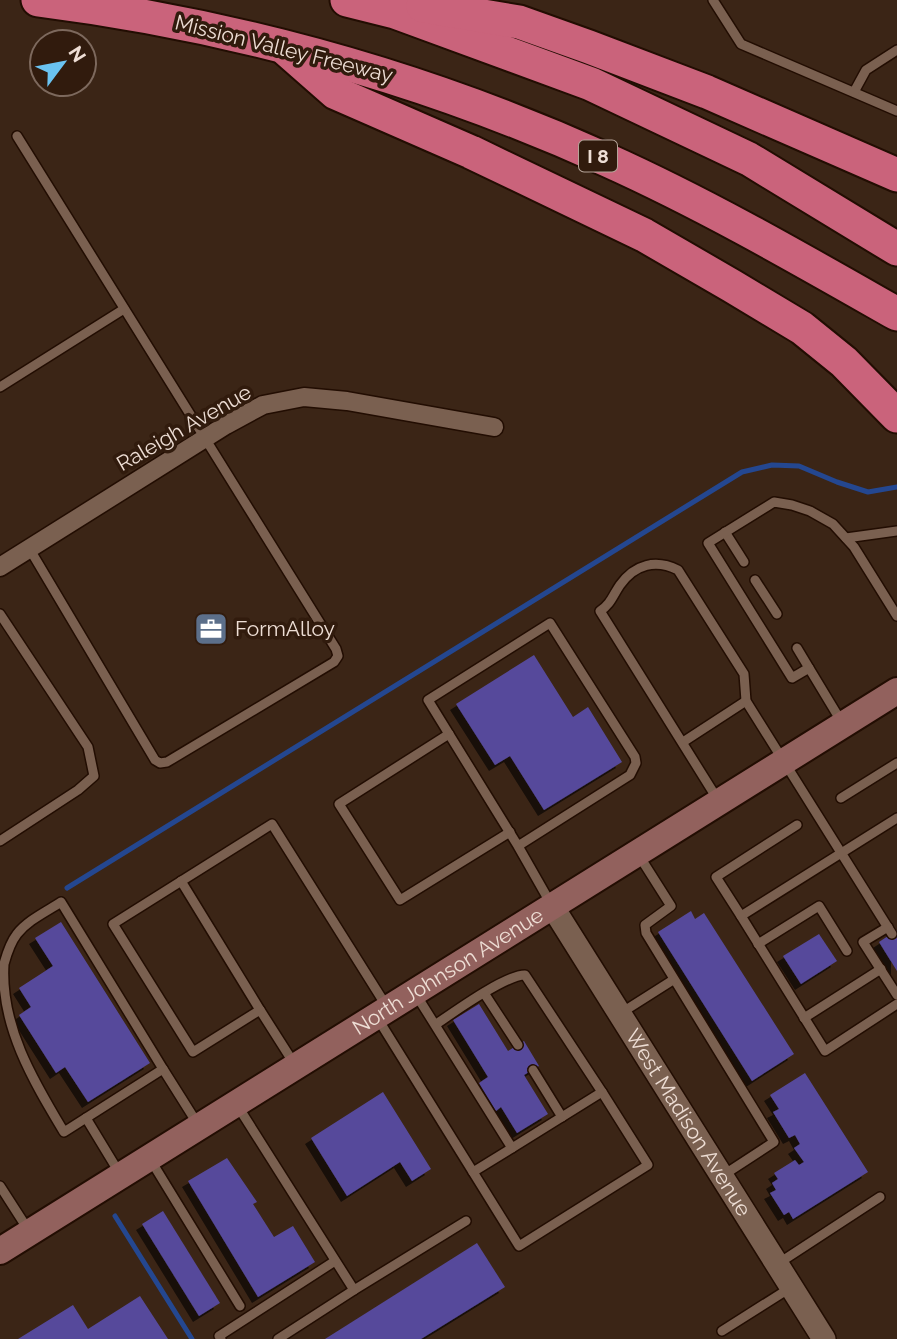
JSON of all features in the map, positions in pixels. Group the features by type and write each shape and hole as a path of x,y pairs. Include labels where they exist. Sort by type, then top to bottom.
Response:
{"highway":[{"name":"Mission Valley Freeway","path":"38,0 121,10 280,44 404,80 607,160 746,229 897,314"},
{"path":"347,0 395,12 591,84 750,159 897,248"},
{"path":"383,0 519,22 707,92 897,175"},
{"path":"280,44 336,93 471,152 644,235 733,286 812,336 844,362 897,416"}],"main road":[{"name":"North Johnson Avenue","path":"0,1251 897,691"}],"street":[{"name":"Raleigh Avenue","path":"0,567 203,439 263,405 304,397 347,401 494,427"},
{"name":"West Madison Avenue","path":"552,906 824,1339"}],"lane":[{"path":"713,0 741,44 897,111"},
{"path":"854,92 866,70 897,50"},
{"path":"17,136 338,656 334,662 167,762 160,763 155,760 29,548"},
{"path":"0,387 124,309"},
{"path":"809,668 792,678 708,543 774,502 810,511 834,524 854,547 897,616"},
{"path":"846,538 897,531"},
{"path":"725,532 744,562"},
{"path":"719,802 600,611 609,605 621,583 638,568 659,564 678,570 744,674 746,701 890,930 863,942 897,995"},
{"path":"755,580 777,614"},
{"path":"0,614 88,747 94,776 78,790 0,841"},
{"path":"518,845 630,775 636,763 635,757 551,623 428,700 518,845 552,906"},
{"path":"797,648 843,724"},
{"path":"683,742 746,701"},
{"path":"449,734 340,804 400,900 510,832"},
{"path":"841,798 897,763"},
{"path":"741,916 897,818"},
{"path":"260,1010 192,1052 113,924 272,824 473,1172 519,1246 648,1165 525,975 518,975 484,993 435,1025"},
{"path":"797,825 716,877 824,1051 897,1004"},
{"path":"637,852 671,906 645,925 652,946 774,1142 722,1176"},
{"path":"181,881 296,1066"},
{"path":"163,1069 64,1132 13,1045 4,1022 0,997 2,972 8,950 18,934 61,902 199,1127"},
{"path":"758,944 819,906 847,951"},
{"path":"804,1018 881,969"},
{"path":"620,1013 673,980"},
{"path":"415,992 512,1148"},
{"path":"484,993 518,1045"},
{"path":"533,1070 562,1117"},
{"path":"473,1172 602,1092"},
{"path":"236,1103 354,1290"},
{"path":"86,1118 121,1175"},
{"path":"149,1158 240,1306"},
{"path":"0,1186 30,1232"},
{"path":"777,1264 880,1197"},
{"path":"278,1339 466,1221"},
{"path":"221,1339 219,1336 335,1261"},
{"path":"722,1331 792,1287"}],"building":[{"path":"534,655 573,717 588,707 622,762 544,810 510,756 495,765 456,704"},
{"path":"691,911 695,919 704,913 794,1054 752,1081 658,932"},
{"path":"61,922 150,1063 88,1102 65,1067 56,1073 19,1015 31,1007 19,988 53,966 35,938"},
{"path":"897,930 897,971 879,942"},
{"path":"819,934 837,961 801,984 783,956"},
{"path":"479,1004 508,1051 524,1041 539,1066 524,1075 548,1114 517,1133 501,1107 496,1111 479,1083 488,1077 453,1020"},
{"path":"805,1073 868,1172 793,1219 789,1212 784,1215 770,1193 776,1190 772,1183 778,1179 774,1173 795,1160 799,1165 804,1162 794,1148 800,1144 795,1135 789,1138 773,1112 779,1109 770,1095"},
{"path":"383,1092 431,1169 412,1181 400,1162 347,1196 311,1138"},
{"path":"227,1158 257,1202 253,1204 274,1237 293,1226 315,1262 258,1297 188,1181"},
{"path":"163,1211 220,1303 199,1316 142,1224"},
{"path":"477,1243 505,1287 421,1339 325,1339"},
{"path":"140,1296 168,1339 18,1339 73,1305 88,1329"}],"waterway":[{"path":"67,888 742,472 772,465 799,466 868,492 897,487"},
{"path":"115,1216 192,1339"}],"place":[{"name":"FormAlloy","path":"211,629"}]}
